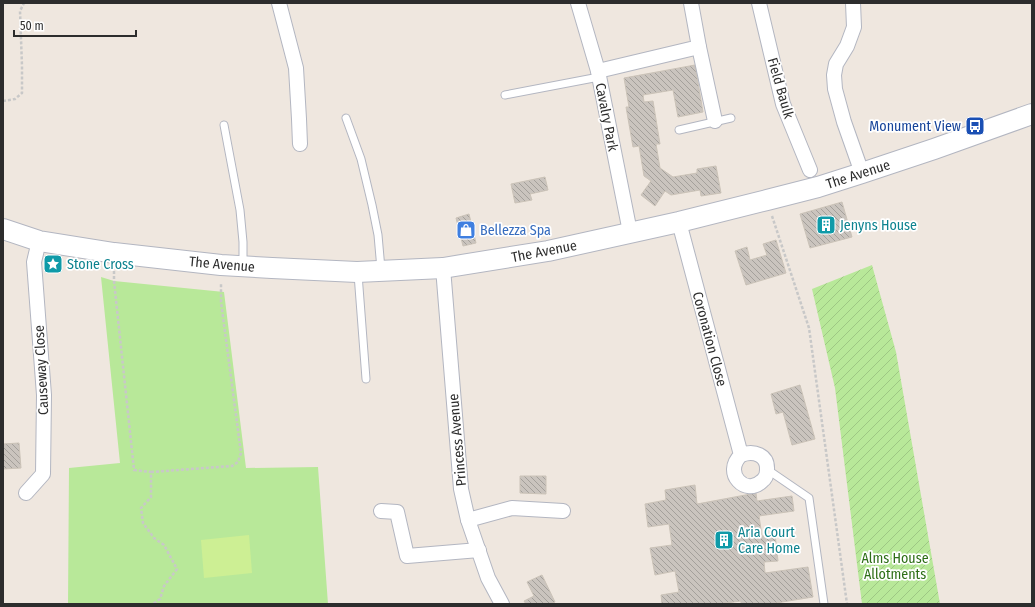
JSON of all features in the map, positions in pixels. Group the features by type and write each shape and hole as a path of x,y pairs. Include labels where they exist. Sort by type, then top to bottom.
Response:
{"main road":[{"name":"The Avenue","path":"3,229 39,241 114,253 221,265 357,272 443,268 548,251 678,222 818,187 934,149 1032,114"}],"street":[{"path":"279,3 296,68 300,144"},
{"name":"Cavalry Park","path":"578,3 599,74 630,232"},
{"path":"691,3 715,121"},
{"name":"Field Baulk","path":"759,3 783,104 810,170"},
{"path":"853,3 854,27 847,46 836,64 834,82 844,122 862,173"},
{"path":"599,74 699,47"},
{"name":"Coronation Close","path":"678,222 741,455"},
{"name":"Causeway Close","path":"26,493 43,474 44,395 34,262 39,241"},
{"name":"Princess Avenue","path":"443,268 461,489 468,520 488,578 502,604"},
{"path":"754,453 760,455 764,459 767,464 767,475 759,484 749,486 743,485 738,481 735,476 734,464 741,455 754,453"},
{"path":"468,520 512,508 563,511"},
{"path":"381,511 397,512 407,556 479,550"}],"lane":[{"path":"505,95 599,74"},
{"path":"346,118 361,159 372,205 378,235 381,271"},
{"path":"679,130 731,118"},
{"path":"224,125 240,210 243,242 243,266"},
{"path":"357,272 366,379"},
{"path":"768,470 809,498 824,604"}],"path":[{"path":"3,101 15,99 22,93 20,11 24,3"},
{"path":"767,200 809,328 847,604"},
{"path":"114,253 114,281 134,470 151,472 232,466 238,462 241,453 221,302 221,265"},
{"path":"151,472 151,496 141,508 142,523 154,538 164,545 177,569 164,586 160,599 153,604"}],"green space":[{"name":"Alms House Allotments","path":"872,265 896,352 940,604 862,604 835,388 812,289"},
{"path":"101,277 114,281 224,292 246,468 318,467 328,604 68,604 69,468 120,463"},
{"path":"249,535 252,573 204,578 201,540"}],"building":[{"path":"695,65 703,112 678,117 673,90 643,95 644,102 653,101 660,144 656,144 660,168 673,177 697,173 697,169 716,166 721,193 701,196 700,190 671,195 665,191 655,206 641,195 651,181 644,176 639,146 633,147 626,107 629,107 624,78"},
{"path":"545,177 548,190 530,194 532,200 515,203 511,184"},
{"name":"Jenyns House","path":"842,202 852,237 810,248 800,214"},
{"name":"Bellezza Spa","path":"469,214 476,243 463,246 456,218"},
{"path":"776,240 786,273 746,285 735,251 747,247 750,260 767,255 763,244"},
{"path":"800,385 815,439 792,445 783,412 776,414 771,394"},
{"path":"19,443 21,468 3,469 3,444"},
{"path":"520,476 546,476 546,494 520,493"},
{"name":"Aria Court Care Home","path":"695,485 697,504 756,493 757,501 792,496 794,511 759,516 762,536 775,534 778,561 764,562 765,573 808,567 813,597 770,604 741,604 741,601 719,604 662,604 661,595 679,592 675,571 655,575 650,548 672,545 669,524 648,527 645,504 666,500 665,490"},
{"path":"542,575 555,602 550,604 526,604 524,601 534,596 527,582"}],"place":[{"name":"Monument View","path":"975,126"},
{"name":"Jenyns House","path":"826,225"},
{"name":"Bellezza Spa","path":"466,230"},
{"name":"Stone Cross","path":"53,264"},
{"name":"Aria Court Care Home","path":"724,540"}]}
